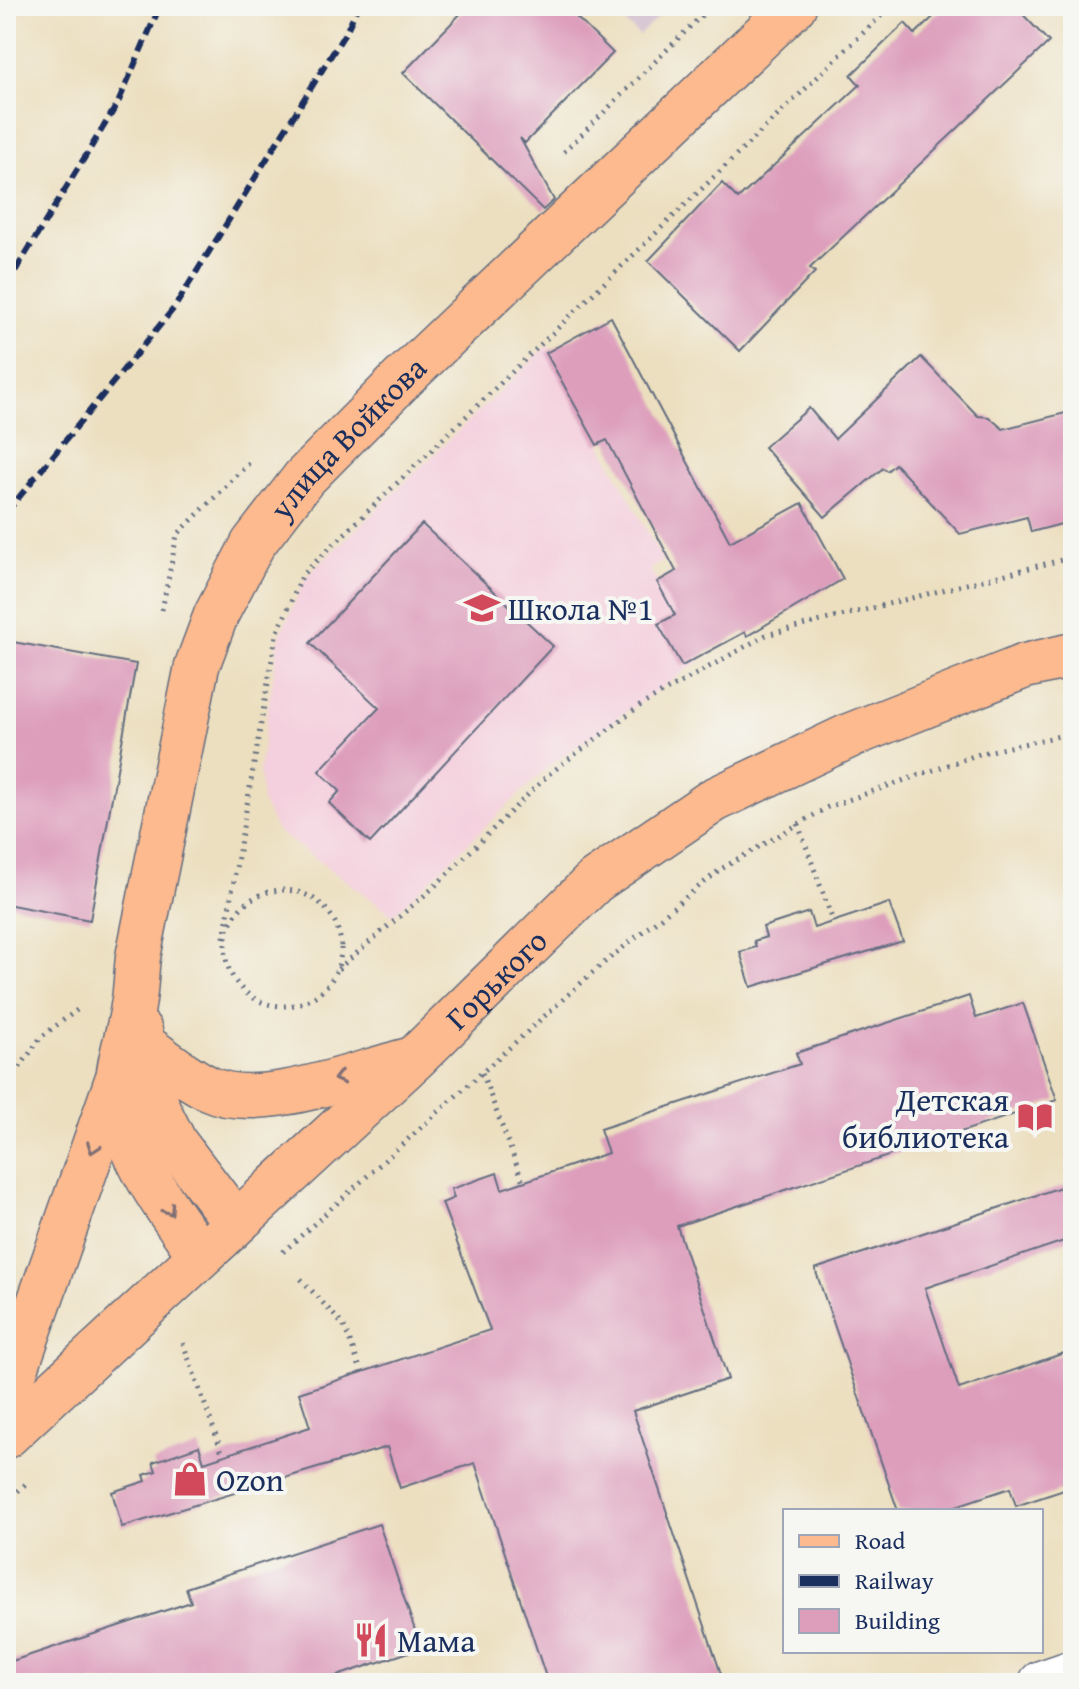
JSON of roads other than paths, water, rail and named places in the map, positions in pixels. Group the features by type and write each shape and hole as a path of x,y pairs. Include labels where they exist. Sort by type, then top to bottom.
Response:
{"main road":[{"name":"улица Войкова","path":"132,1041 138,957 197,666 216,615 253,544 304,478 400,381 794,6"},
{"name":"Горького","path":"6,1436 199,1254 415,1058 595,881 714,800 851,735 1025,666 1073,655"},
{"path":"132,1041 213,1090 239,1096 276,1094 415,1058"},
{"path":"132,1041 158,1109 175,1143 235,1222"},
{"path":"132,1041 122,1113 131,1144 162,1201 199,1254"},
{"path":"6,1397 132,1041"}],"street":[{"path":"1041,1683 1073,1672"}],"railway":[{"path":"6,286 118,103 160,6"},
{"path":"6,513 174,308 347,30 358,6"}],"place":[{"name":"Школа №1","path":"482,608"},
{"name":"Детская библиотека","path":"1035,1117"},
{"name":"Ozon","path":"190,1479"},
{"name":"Мама","path":"371,1640"}]}
